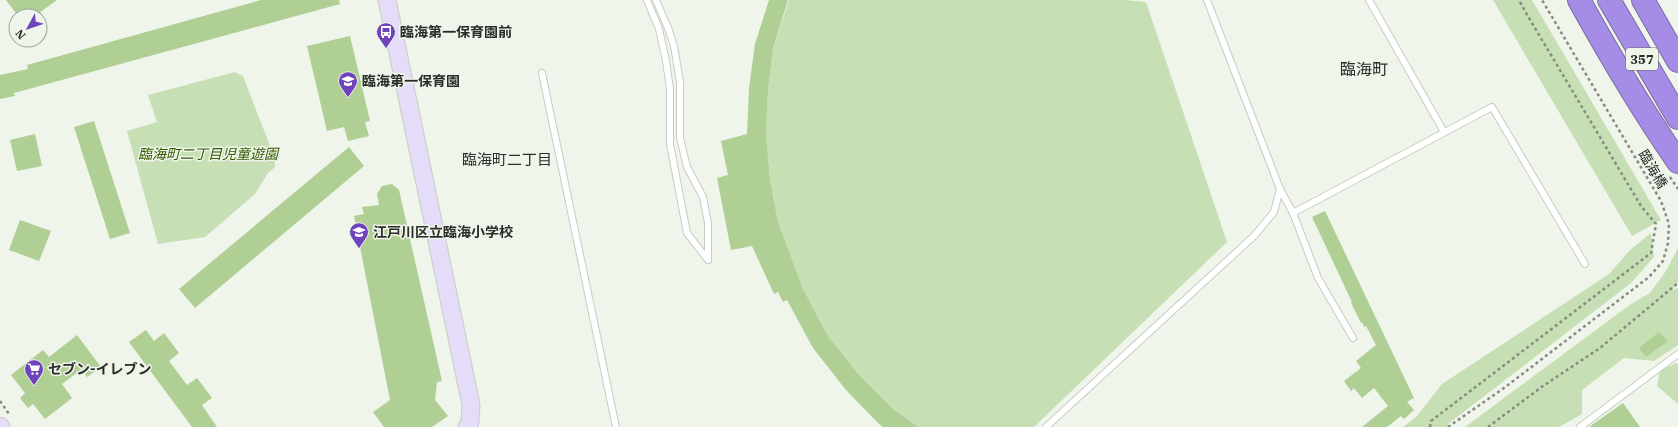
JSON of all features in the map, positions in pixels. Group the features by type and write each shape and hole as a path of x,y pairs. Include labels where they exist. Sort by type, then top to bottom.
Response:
{"highway":[{"path":"1579,0 1647,118 1678,162"},
{"name":"357","path":"1609,0 1678,118"},
{"path":"1643,0 1678,61"},
{"path":"1659,0 1678,34"}],"street":[{"path":"387,0 471,405 470,422 467,427"}],"lane":[{"path":"647,0 659,28 666,61 670,89 670,144 687,233 708,260 708,223 703,197 687,167 680,138 680,82 674,46 656,0"},
{"path":"1207,0 1280,189 1293,213 1318,278 1354,338"},
{"path":"1368,0 1444,132"},
{"path":"542,73 616,427"},
{"path":"1293,213 1492,107 1585,264"},
{"path":"1046,427 1254,236 1274,212 1280,189"},
{"path":"1580,427 1678,354"}],"path":[{"name":"臨海橋","path":"1448,427 1504,388 1649,277 1663,261 1668,243 1669,224 1661,202 1542,0"},
{"path":"1488,427 1543,386 1600,348 1678,283"}],"green space":[{"path":"789,0 1124,0 1146,2 1227,242 1034,427 918,427 892,408 860,376 828,336 803,289 778,222 770,179 766,134 768,91 773,48"},
{"path":"1493,0 1532,0 1661,220 1632,236"},
{"name":"臨海町二丁目児童遊園","path":"235,72 243,76 275,159 275,167 268,173 255,194 205,237 158,244 127,131 157,122 148,95"},
{"path":"1651,233 1654,257 1631,283 1448,424 1448,427 1403,427 1416,417 1442,384 1609,274 1631,249"},
{"path":"1678,248 1678,282 1672,290 1678,288 1678,345 1654,361 1624,358 1582,390 1582,414 1559,427 1465,427 1631,304 1650,293 1666,271"},
{"path":"1676,363 1678,365 1678,404 1657,386 1660,371"}],"building":[{"path":"6,0 57,0 46,8 12,8"},
{"path":"261,0 339,0 340,4 14,93 15,96 0,99 0,75 28,69 27,65"},
{"path":"769,0 788,0 773,48 768,91 766,134 770,179 778,222 803,289 828,336 860,376 892,408 918,427 883,427 878,423 846,390 813,348 787,300 783,302 778,292 774,294 752,246 731,250 717,178 728,175 721,141 747,134 749,88 755,44"},
{"path":"350,36 370,121 365,122 369,136 348,141 344,127 327,131 307,46"},
{"path":"94,121 130,233 110,239 74,127"},
{"path":"35,134 42,166 17,171 10,140"},
{"path":"349,147 364,166 195,308 179,289"},
{"path":"392,184 399,190 442,381 437,382 435,400 448,416 432,427 384,427 373,412 390,400 354,216 364,214 362,207 379,205 377,194 382,186"},
{"path":"1325,211 1414,398 1407,402 1414,410 1404,419 1401,416 1387,427 1362,427 1388,406 1374,388 1362,398 1354,388 1351,391 1344,381 1361,368 1356,361 1376,345 1366,326 1364,327 1362,322 1361,323 1351,303 1352,302 1312,217"},
{"path":"20,220 51,231 39,261 9,250"},
{"path":"146,330 154,341 164,333 179,353 169,361 187,385 197,378 212,398 202,405 217,427 192,427 129,342"},
{"path":"1659,332 1668,341 1646,357 1639,348"},
{"path":"77,335 101,367 87,377 82,369 62,384 72,398 45,419 33,404 28,408 20,398 25,393 11,375 43,350 49,357"},
{"path":"1623,403 1640,427 1589,427"}],"place":[{"name":"臨海第一保育園前","path":"386,49"},
{"name":"臨海第一保育園","path":"348,98"},
{"name":"江戸川区立臨海小学校","path":"359,249"},
{"name":"セブン-イレブン","path":"34,386"}],"district":[{"name":"臨海町","path":"1364,69"},
{"name":"臨海町二丁目","path":"507,160"}]}
